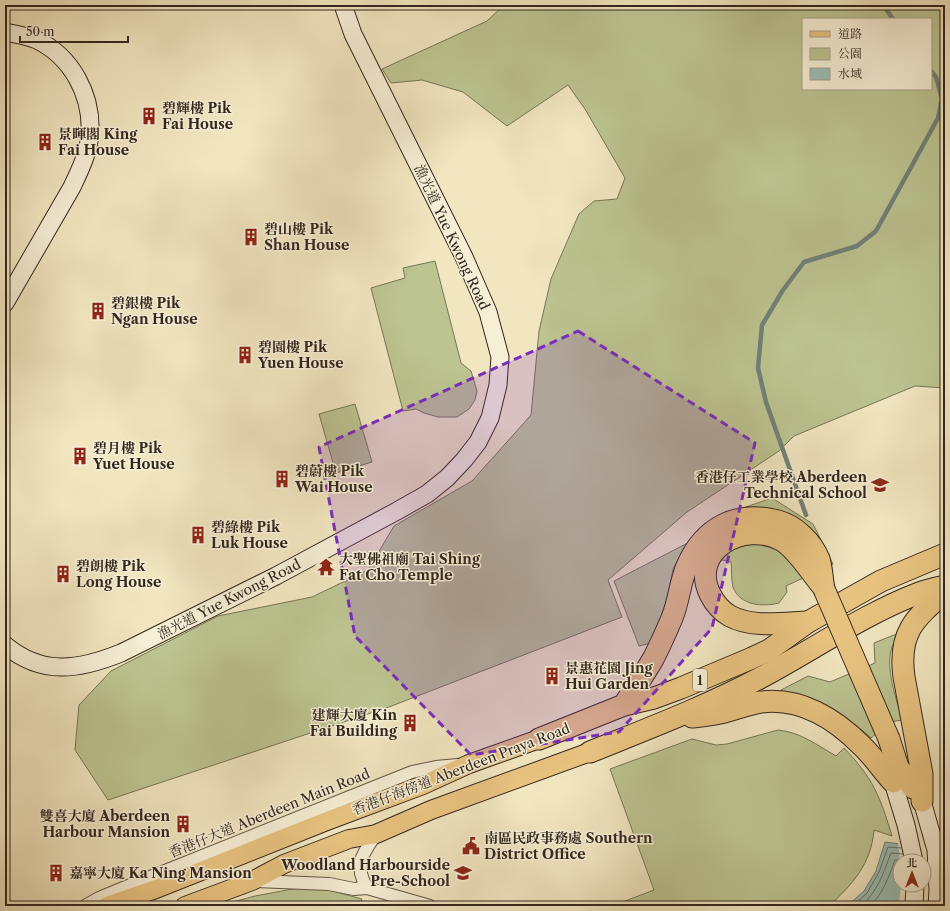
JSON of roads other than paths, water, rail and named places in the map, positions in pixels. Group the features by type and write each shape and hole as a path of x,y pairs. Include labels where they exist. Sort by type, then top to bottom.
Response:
{"highway":[{"path":"624,705 654,658 672,616 687,566 715,551 724,542 732,537 743,534 764,535 781,540 793,549 824,589 888,739 895,775"},
{"name":"1","path":"808,622 881,581 945,554"},
{"path":"700,559 706,570 706,586 714,601 730,616 751,623 808,622"},
{"name":"香港仔海傍道 Aberdeen Praya Road","path":"590,752 674,719 760,678 885,608 919,593 945,586"},
{"path":"922,801 922,774 902,664 905,642 916,619 945,592"},
{"name":"香港仔海傍道 Aberdeen Praya Road","path":"539,739 624,705 654,698 752,658 769,650 808,622"},
{"path":"674,719 720,713 752,704 771,701 800,706 823,715 840,725 922,801"}],"main road":[{"name":"香港仔海傍道 Aberdeen Praya Road","path":"107,906 156,889 423,784 469,764 539,739"},
{"name":"香港仔海傍道 Aberdeen Praya Road","path":"186,906 252,881 284,864 350,839 376,834 431,810 590,752"}],"street":[{"name":"漁光道 Yue Kwong Road","path":"5,645 26,659 45,666 54,667 80,666 94,663 121,653 276,576 414,501 439,485 456,469 471,451 484,430 495,403 500,371 500,357 488,312 464,257 353,34 343,5"},
{"path":"5,32 26,36 47,46 57,53 72,70 79,80 89,105 90,133 85,158 72,187 5,303"},
{"name":"香港仔大道 Aberdeen Main Road","path":"85,906 99,898 174,867 412,772 436,767 469,764"},
{"path":"895,775 912,853"},
{"path":"922,801 936,850 938,882 937,906"},
{"path":"367,888 361,879 360,861 362,854 376,834"},
{"path":"252,881 329,884 354,888 367,888 430,906"},
{"path":"914,906 915,893"}],"water":[{"path":"885,842 937,849 942,906 847,906 864,891 876,871"}],"waterway":[{"path":"883,5 892,18"},
{"path":"806,515 766,402 758,368 762,325 783,290 804,262 857,246 876,231 938,118 942,99 936,77 932,72"}],"place":[{"name":"碧輝樓 Pik Fai House","path":"149,116"},
{"name":"景暉閣 King Fai House","path":"45,142"},
{"name":"碧山樓 Pik Shan House","path":"251,237"},
{"name":"碧銀樓 Pik Ngan House","path":"98,311"},
{"name":"碧園樓 Pik Yuen House","path":"245,355"},
{"name":"碧月樓 Pik Yuet House","path":"80,456"},
{"name":"碧蔚樓 Pik Wai House","path":"282,479"},
{"name":"香港仔工業學校 Aberdeen Technical School","path":"880,485"},
{"name":"碧綠樓 Pik Luk House","path":"198,535"},
{"name":"大聖佛祖廟 Tai Shing Fat Cho Temple","path":"326,567"},
{"name":"碧朗樓 Pik Long House","path":"63,574"},
{"name":"景惠花園 Jing Hui Garden","path":"552,676"},
{"name":"建輝大廈 Kin Fai Building","path":"410,723"},
{"name":"雙喜大廈 Aberdeen Harbour Mansion","path":"183,824"},
{"name":"南區民政事務處 Southern District Office","path":"471,846"},
{"name":"嘉寧大廈 Ka Ning Mansion","path":"56,873"},
{"name":"Woodland Harbourside Pre-School","path":"463,873"}]}
